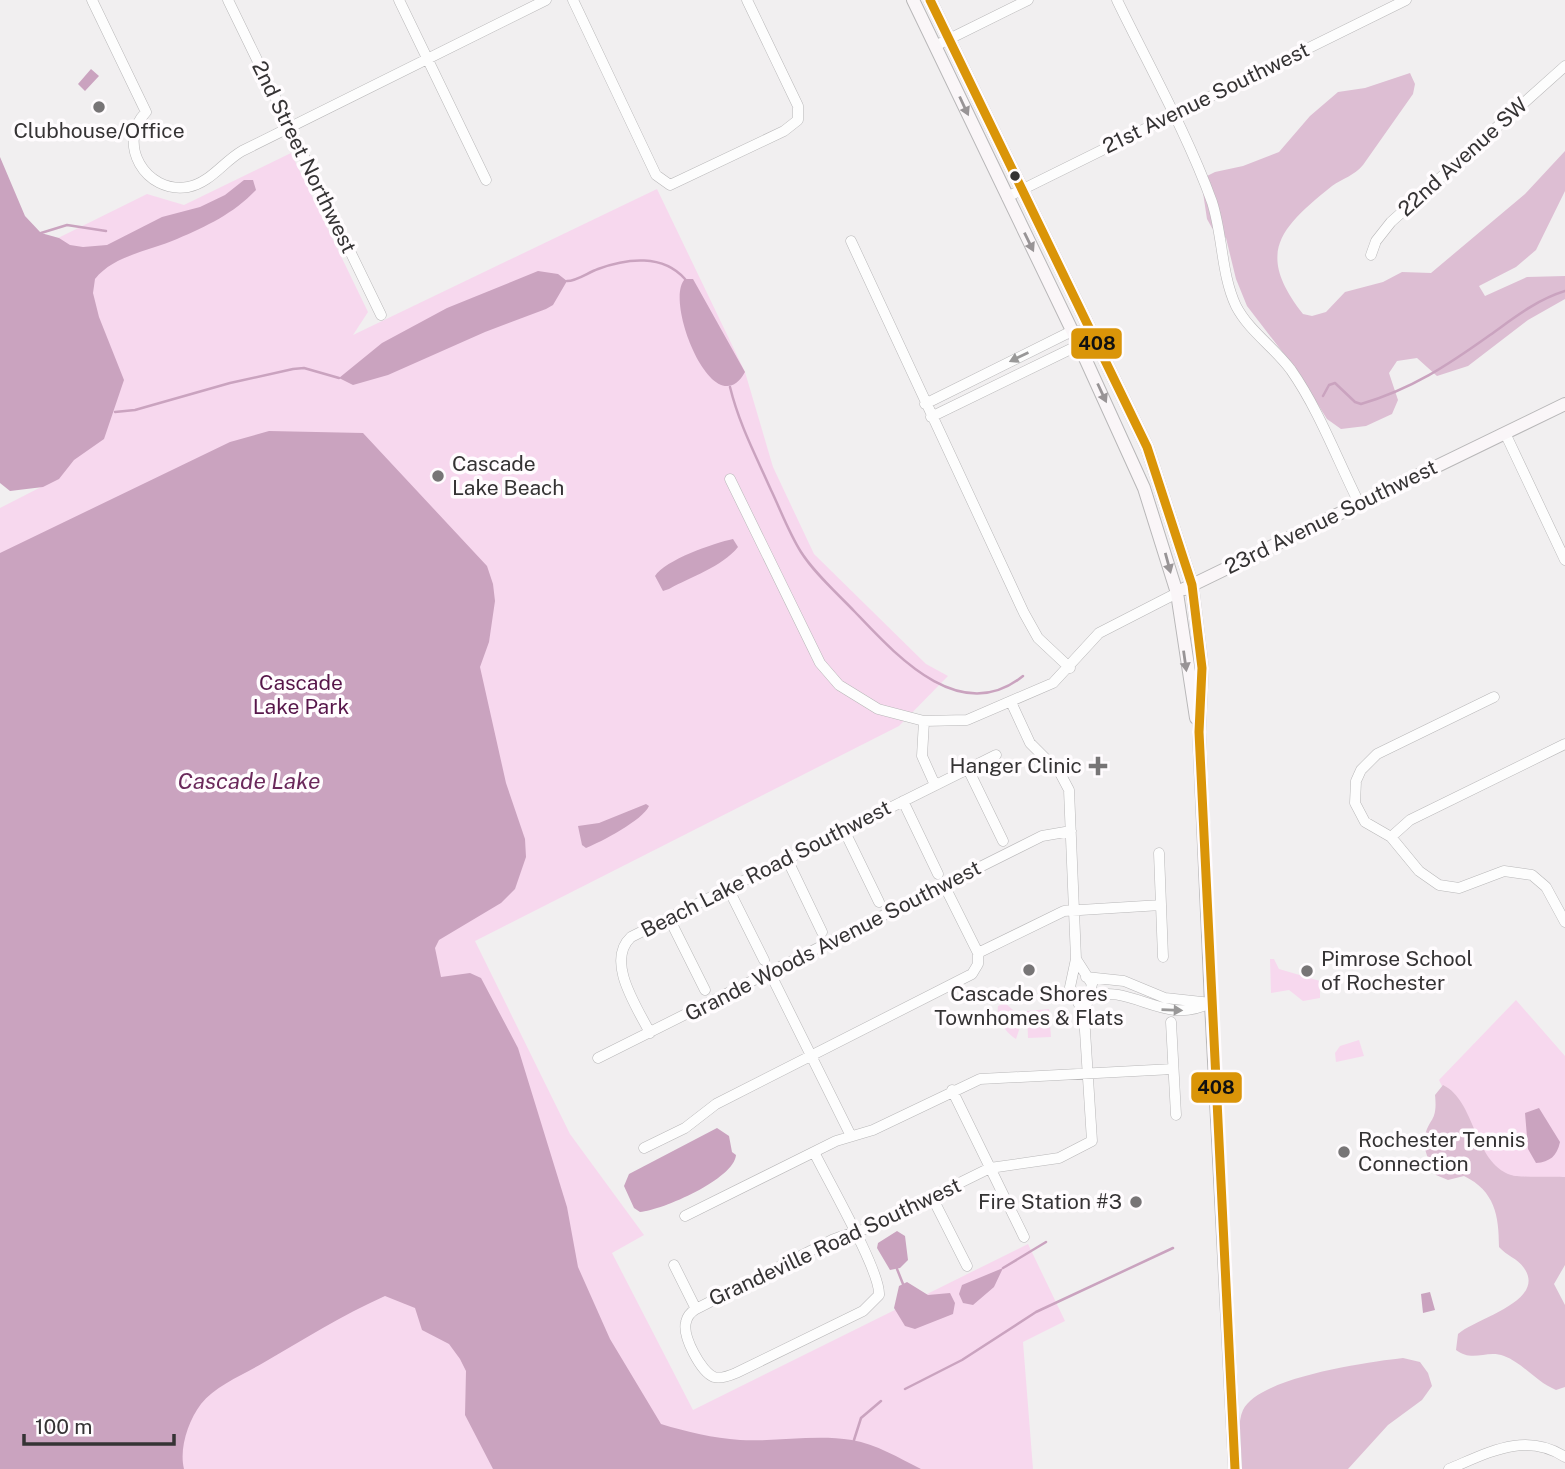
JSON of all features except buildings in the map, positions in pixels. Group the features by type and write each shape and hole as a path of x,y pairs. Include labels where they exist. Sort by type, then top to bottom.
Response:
{"main road":[{"path":"913,0 1079,345 1144,488 1177,593 1188,681 1199,732"},
{"path":"930,0 1154,463 1192,585 1202,668 1199,732 1235,1469"},
{"name":"23rd Avenue Southwest","path":"1177,593 1565,404"}],"street":[{"path":"92,0 146,112 133,130 132,143 145,171 155,181 178,188 194,186 210,177 233,156 546,0"},
{"name":"2nd Street Northwest","path":"228,0 381,315"},
{"path":"399,0 486,180"},
{"path":"573,0 660,180 670,185 789,129 799,115 798,106 747,0"},
{"path":"935,46 1028,0"},
{"path":"1117,0 1173,115 1215,214 1235,304 1246,321 1299,383 1359,503"},
{"name":"21st Avenue Southwest","path":"1007,197 1406,0"},
{"name":"22nd Avenue SW","path":"1371,255 1376,241 1391,222 1565,66"},
{"path":"851,241 918,380 925,404 1028,622 1046,647 1070,668"},
{"path":"925,404 1072,331 1091,331"},
{"path":"931,417 1079,345 1091,331"},
{"path":"1505,433 1565,560"},
{"name":"23rd Avenue Southwest","path":"730,479 820,663 839,685 878,709 924,720 967,720 1053,683 1070,668 1099,633 1177,593"},
{"path":"1494,697 1377,754 1361,770 1356,781 1355,803 1365,822 1391,837 1419,871 1446,888 1459,888 1504,871 1532,875 1546,887 1565,922"},
{"name":"Grandeville Road Southwest","path":"1011,702 1030,743 1066,780 1071,831 1076,959 1071,981 1073,995 1084,1015"},
{"path":"924,720 922,756 935,785"},
{"path":"1391,837 1410,820 1565,744"},
{"name":"Beach Lake Road Southwest","path":"650,1033 622,970 621,952 631,937 996,755"},
{"path":"968,769 1003,841"},
{"path":"902,801 938,874"},
{"path":"844,830 879,902"},
{"name":"Grande Woods Avenue Southwest","path":"598,1058 1042,836 1071,831"},
{"path":"1159,853 1163,957"},
{"path":"787,859 822,932"},
{"path":"644,1148 691,1124 716,1104 968,978 978,964 978,953 944,885"},
{"path":"728,888 764,960"},
{"path":"978,953 1048,917 1074,910 1161,905"},
{"path":"669,918 705,990"},
{"name":"Grandeville Road Southwest","path":"695,1309 834,1239 854,1233 990,1168 1059,1158 1092,1141 1084,1015 1092,984 1076,959"},
{"path":"770,973 851,1136"},
{"path":"1071,981 1078,976 1124,981 1165,998 1211,1003"},
{"path":"1139,1001 1144,989"},
{"path":"1073,995 1079,998 1111,992 1154,1008 1174,1011 1197,1009 1211,1003"},
{"path":"1171,1022 1176,1115"},
{"path":"685,1216 814,1152 873,1130 952,1090 983,1078 1173,1069"},
{"path":"952,1090 1024,1237"},
{"path":"674,1265 695,1309 685,1328 703,1367 717,1377 736,1373 863,1311 877,1300 878,1284 814,1152"},
{"path":"933,1197 967,1266"},
{"path":"1449,1469 1496,1449 1518,1444 1541,1446 1565,1457"}],"green space":[{"name":"Cascade Lake Park","path":"291,153 368,312 353,335 657,189 745,372 773,467 814,554 926,664 948,676 899,726 475,941 570,1134 644,1235 612,1253 693,1410 1028,1244 1065,1321 1023,1342 1033,1469 0,1469 0,508 43,486 52,241 147,194 184,205"},
{"path":"1270,959 1274,959 1279,969 1320,981 1320,998 1303,1001 1289,990 1271,993"},
{"path":"1516,1000 1565,1056 1565,1182 1484,1173 1439,1080"},
{"path":"1005,1003 1019,1015 1020,1027 1016,1039 1008,1033 998,1016 998,1006"},
{"path":"1049,1009 1051,1037 1028,1038 1027,1011"},
{"path":"1359,1040 1364,1056 1336,1062 1335,1053 1340,1046"}],"shaded area":[{"path":"1410,73 1415,84 1413,94 1360,169 1332,186 1287,229 1277,258 1288,293 1303,314 1312,316 1326,312 1345,292 1383,282 1402,272 1431,273 1525,194 1565,151 1565,191 1536,250 1516,267 1479,286 1485,296 1527,277 1565,276 1565,299 1528,320 1468,366 1437,376 1417,358 1397,361 1389,373 1398,400 1392,414 1366,426 1341,429 1327,419 1294,367 1247,306 1236,279 1226,238 1212,228 1207,219 1202,186 1207,176 1215,172 1243,166 1279,152 1310,116 1338,92 1365,88"},
{"path":"1443,1085 1454,1093 1462,1104 1481,1145 1499,1168 1515,1176 1565,1177 1565,1265 1554,1284 1565,1305 1565,1387 1556,1390 1549,1387 1504,1356 1474,1356 1456,1350 1458,1334 1518,1299 1526,1290 1529,1280 1524,1268 1499,1247 1496,1215 1483,1189 1464,1176 1448,1180 1436,1175 1430,1162 1425,1147 1426,1131 1434,1116 1435,1095"},
{"path":"1403,1358 1420,1362 1428,1373 1432,1386 1422,1400 1388,1425 1348,1469 1242,1469 1241,1416 1253,1398 1291,1380 1316,1373"}],"water":[{"path":"91,69 99,76 85,91 78,84"},
{"path":"0,157 25,216 41,233 59,238 70,245 83,247 107,245 162,217 200,207 225,195 244,180 253,180 256,190 219,219 177,239 122,259 95,279 93,293 99,317 124,380 104,439 74,460 59,479 43,487 10,491 0,483"},
{"path":"538,271 558,274 567,281 553,305 546,309 485,332 388,375 353,385 339,378 382,343 447,308"},
{"path":"685,279 693,279 745,372 733,385 719,384 707,373 695,354 681,310 680,291"},
{"name":"Cascade Lake","path":"269,431 363,433 487,566 495,601 489,642 480,667 506,783 525,839 526,857 515,889 501,903 439,940 435,948 441,977 470,973 481,978 518,1048 567,1207 578,1267 610,1339 661,1424 740,1440 852,1440 879,1448 921,1469 493,1469 465,1415 466,1371 460,1359 449,1344 422,1330 415,1308 385,1296 353,1311 230,1381 207,1398 196,1411 186,1435 184,1469 0,1469 0,553 230,442"},
{"path":"733,539 738,547 723,560 663,591 655,576 660,570 691,553"},
{"path":"646,804 649,806 645,812 621,830 586,848 582,845 578,826 599,823"},
{"path":"1539,1108 1560,1142 1552,1157 1536,1163 1528,1149 1525,1113"},
{"path":"717,1128 729,1136 732,1152 736,1155 723,1174 696,1192 664,1206 640,1212 634,1208 624,1186 629,1174"},
{"path":"897,1231 905,1236 908,1260 900,1268 890,1270 877,1248 878,1243"},
{"path":"1003,1268 994,1287 973,1305 963,1303 959,1294 962,1285"},
{"path":"907,1282 928,1295 950,1293 955,1303 953,1314 915,1329 905,1326 894,1308 899,1286"},
{"path":"1430,1292 1435,1310 1423,1313 1421,1294"}],"waterway":[{"path":"41,233 67,225 106,231"},
{"path":"567,281 609,265 644,260 666,265 685,279"},
{"path":"1323,396 1329,385 1335,383 1355,402 1361,404 1397,391 1444,366 1535,304 1565,291"},
{"path":"115,412 135,410 230,383 293,369 304,368 339,378"},
{"path":"730,387 748,440 801,552 819,576 890,647 910,665 953,690 976,694 999,690 1023,676"},
{"path":"1003,1268 1046,1242"},
{"path":"905,1389 962,1360 1036,1312 1173,1248"},
{"path":"897,1269 903,1284"},
{"path":"854,1440 861,1418 881,1401"}],"transit line":[{"name":"408","path":"930,0 1147,447 1192,585 1202,668 1199,732 1235,1469"}],"place":[{"name":"Clubhouse/Office","path":"99,107"},
{"name":"Cascade Lake Beach","path":"438,476"},
{"name":"Hanger Clinic","path":"1098,766"},
{"name":"Cascade Shores Townhomes & Flats","path":"1029,970"},
{"name":"Pimrose School of Rochester","path":"1307,971"},
{"name":"Rochester Tennis Connection","path":"1344,1152"},
{"name":"Fire Station #3","path":"1136,1202"}]}
